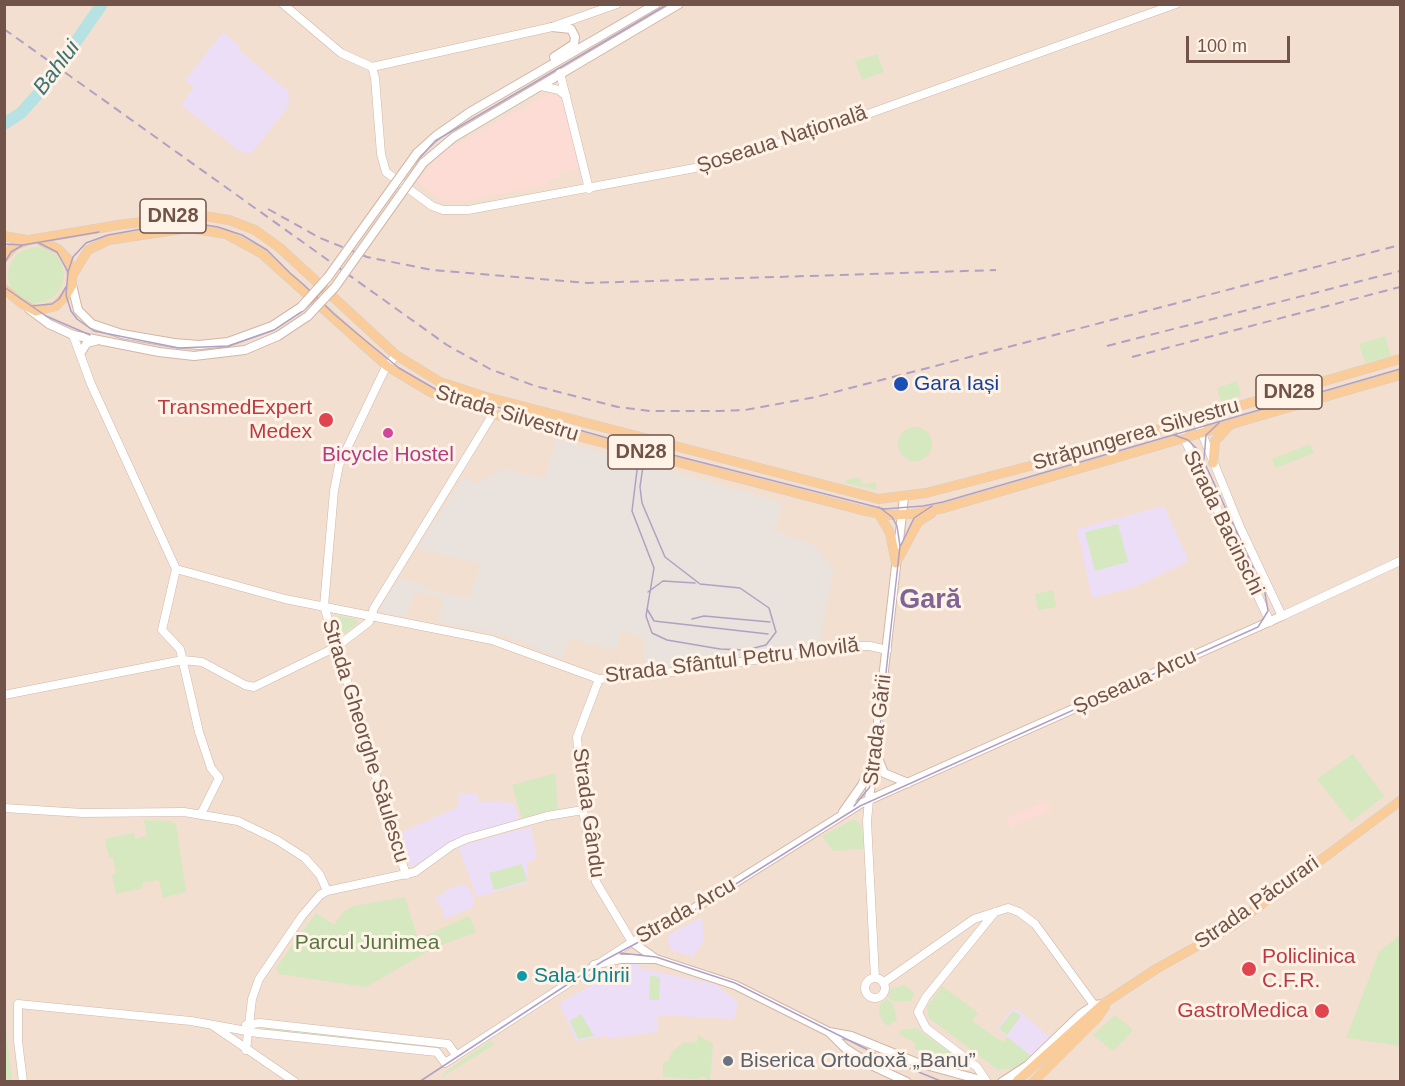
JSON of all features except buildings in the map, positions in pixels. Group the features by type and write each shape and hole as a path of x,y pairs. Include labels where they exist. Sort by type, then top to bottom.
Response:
{"main road":[{"path":"72,281 73,297 83,317 100,328 174,343 199,345 228,342 272,326 301,307 320,288 417,153 437,135 470,112 657,4"},
{"path":"5,290 49,324 73,335 159,352 209,356 245,350 278,336 308,316 326,298 412,178 436,150 454,136 679,4"},
{"path":"535,74 541,65 574,44 575,37 571,29 552,27"},
{"name":"Strada Silvestru","path":"33,239 162,218 211,216 255,231 298,263 396,355 440,382 483,396 868,496 904,497"},
{"name":"Strada Silvestru","path":"72,281 81,258 98,243 120,237 189,228 213,231 236,238 261,253 387,366 430,392 493,414 879,514 903,515"},
{"name":"DN28","path":"4,236 33,239 64,254 70,264 72,281 62,302 50,309 36,311 27,307"},
{"name":"DN28","path":"4,257 8,247 33,239"},
{"path":"81,352 87,343 98,340"},
{"name":"Străpungerea Silvestru","path":"904,497 1057,459 1401,359"},
{"name":"DN28","path":"1201,433 1401,375"},
{"path":"1213,463 1215,441 1231,424"},
{"name":"Străpungerea Silvestru","path":"903,515 940,509 1201,433"},
{"name":"Strada Gării","path":"869,800 876,756 904,497"},
{"path":"896,563 918,522 940,509"},
{"path":"879,514 890,533 896,563"},
{"name":"Șoseaua Arcu","path":"869,800 1282,616"},
{"path":"876,756 884,773 908,783"},
{"path":"840,817 862,785 876,756"},
{"name":"Strada Arcu","path":"632,942 654,933 869,800"},
{"name":"Strada Păcurari","path":"1103,1004 1156,969 1231,927 1307,868 1401,801"},
{"path":"653,957 649,942 654,933"},
{"path":"632,942 653,957 735,985 830,1032 851,1036 931,1068 982,1081"},
{"path":"594,965 620,958 653,957"},
{"path":"1033,1082 1098,1017 1103,1004"},
{"path":"1019,1081 1103,1004"},
{"path":"1002,1082 1028,1065 1103,1004"},
{"path":"830,1032 845,1048 873,1066 907,1082"},
{"path":"1038,1082 1043,1071"},
{"path":"962,1082 982,1081"}],"street":[{"path":"283,4 341,53 372,67 552,27 617,4"},
{"name":"Șoseaua Națională","path":"372,67 375,78 381,154 386,172 432,206 456,211 590,189 725,160 837,124 1176,4"},
{"path":"560,73 590,189"},
{"path":"541,86 559,90 566,96"},
{"path":"73,335 92,384 176,569 162,630 180,648 199,732 211,768 219,778 201,814"},
{"path":"324,606 339,465 387,366 396,355"},
{"name":"Strada Gheorghe Săulescu","path":"372,616 374,608 493,414"},
{"name":"Strada Bacinschi","path":"1196,419 1213,463 1282,616"},
{"name":"Strada Bacinschi","path":"1178,424 1213,504 1229,532 1270,622"},
{"name":"Șoseaua Arcu","path":"1282,616 1401,561"},
{"name":"Strada Sfântul Petru Movilă","path":"176,569 324,606 492,640 599,679 658,674 850,646 870,646 887,650"},
{"name":"Strada Gheorghe Săulescu","path":"324,606 348,693 373,761 406,875"},
{"path":"4,695 183,660 202,662 245,685 254,687 336,647 362,628 372,616"},
{"name":"Strada Gându","path":"599,679 577,737 583,810 596,882 632,942"},
{"name":"Strada Gării","path":"869,800 867,821 875,978"},
{"path":"4,808 201,814 238,821 291,848 313,866 327,891"},
{"path":"246,1050 252,999 260,979 302,916 327,891 406,875 423,867 458,842 548,816 583,810"},
{"path":"982,1081 977,1067 926,1028 918,1012 926,997 970,940 998,909"},
{"path":"884,982 966,924 998,909 1014,909 1026,916 1103,1004"},
{"path":"966,924 974,931 970,940"},
{"name":"Strada Arcu","path":"248,1028 437,1052 445,1063 632,942"},
{"path":"875,978 884,982 883,995 877,999 870,998 865,993 868,980 875,978"},
{"path":"22,1082 18,1041 18,1004 232,1027 448,1044 456,1055"},
{"path":"211,1024 295,1082"}],"shaded area":[{"path":"4,5 1400,5 1400,1081 5,1081"},
{"path":"223,32 240,46 238,49 288,91 289,103 285,111 251,154 239,151 181,105 194,87 185,80"},
{"path":"549,94 558,96 563,103 579,168 560,172 560,178 550,179 547,185 465,201 443,201 417,182 442,152"},
{"path":"556,439 636,462 636,465 646,464 782,502 776,531 816,546 834,569 819,647 645,671 643,637 621,632 617,650 569,639 562,659 506,635 439,623 442,597 416,592 405,617 382,612 382,605 399,579 423,584 424,589 470,598 480,564 417,548 464,476 477,484 502,468 545,479"},
{"path":"1164,506 1189,561 1135,587 1092,598 1077,529"},
{"path":"459,793 478,794 478,801 514,803 519,820 454,840 442,851 411,867 402,832 458,807"},
{"path":"1048,801 1051,810 1010,827 1006,818"},
{"path":"531,827 537,858 527,863 527,883 477,897 458,846"},
{"path":"464,884 466,888 469,887 475,901 472,902 474,907 444,919 443,911 435,897 445,893 444,890"},
{"path":"702,917 704,941 693,957 671,950 667,939 671,933"},
{"path":"635,962 643,969 715,984 738,1002 734,1019 658,1015 658,1032 576,1041 559,1003"},
{"path":"1011,1010 1018,1010 1051,1038 1031,1056 997,1029"}],"green space":[{"path":"877,54 884,72 862,80 855,61"},
{"path":"36,247 56,255 64,275 56,295 36,303 16,295 8,275 16,255"},
{"path":"1385,336 1391,356 1365,363 1359,344"},
{"path":"1237,381 1241,395 1221,402 1217,388"},
{"path":"915,427 927,432 932,444 927,456 915,461 903,456 898,444 903,432"},
{"path":"1310,444 1314,453 1276,468 1272,459"},
{"path":"859,477 863,485 875,482 877,490 846,483 846,480"},
{"path":"1118,524 1128,562 1095,571 1085,532"},
{"path":"1053,590 1056,607 1038,610 1035,594"},
{"path":"334,615 355,619 358,623 339,637"},
{"path":"1353,754 1384,796 1351,822 1317,779"},
{"path":"556,773 557,809 522,818 512,785"},
{"path":"854,819 862,826 864,849 833,851 822,836"},
{"path":"144,820 171,821 176,824 186,892 163,898 159,880 142,883 143,888 116,894 112,875 116,873 113,857 109,858 105,839 134,833 135,839 147,836"},
{"path":"522,864 527,881 494,890 489,873"},
{"name":"Parcul Junimea","path":"405,897 418,939 469,916 476,932 434,948 366,987 279,974 276,968 316,913 334,925 343,912 353,906"},
{"path":"1400,935 1400,1046 1346,1038 1379,952"},
{"path":"650,976 660,977 659,1000 649,1000"},
{"path":"905,985 914,993 911,1001 894,1002 888,997 891,989"},
{"path":"942,986 978,1013 972,1021 1004,1042 1007,1037 1031,1056 1015,1068 998,1070 929,1018 927,1007"},
{"path":"887,999 893,1004 897,1019 888,1026 882,1021 879,1013 880,1004"},
{"path":"1013,1011 1021,1016 1007,1035 999,1029"},
{"path":"581,1014 594,1036 578,1039 570,1021"},
{"path":"1115,1015 1133,1030 1113,1051 1093,1035"},
{"path":"5,1023 12,1081 5,1081"},
{"path":"262,1027 420,1043 419,1046 262,1030"},
{"path":"916,1028 958,1058 960,1063 955,1064 919,1051 914,1048 915,1043 899,1034 902,1030"},
{"path":"698,1035 713,1044 710,1081 703,1076 697,1079 663,1077 663,1063 668,1061 673,1051 683,1043 697,1042"},
{"path":"490,1041 495,1044 442,1077 445,1072"}],"waterway":[{"name":"Bahlui","path":"4,124 21,113 46,85 102,4"}],"tram line":[{"path":"668,4 435,141 408,171 322,291 314,300 304,310 274,330 228,346 179,348 94,331 77,319 71,311 66,295 68,272 73,257 86,243 108,235 147,228 199,224 218,227 242,235 267,250 290,273 304,285 334,314 360,336 399,368 437,390 618,441 884,509 943,502 1400,369"},
{"path":"4,244 23,245 99,232"},
{"path":"39,243 57,252 68,272"},
{"path":"4,264 11,252 23,245"},
{"path":"4,287 46,316 90,335"},
{"path":"31,306 52,304 59,299 66,287"},
{"path":"1204,459 1206,435 1219,423"},
{"path":"419,1082 603,961 669,926 860,806 1258,627 1268,611 1265,593 1199,451 1188,440 1174,435"},
{"path":"625,444 635,452 638,462 632,511 654,568 646,616 652,633 667,640 720,649 746,650 766,645 776,632 769,608 740,588 700,584 665,557 642,503 640,487 644,459 653,453 662,454"},
{"path":"901,545 914,518 932,506"},
{"path":"854,806 869,788 875,772 900,546 897,526 892,517 879,507"},
{"path":"648,592 663,581 695,583"},
{"path":"647,609 654,621 768,634"},
{"path":"692,619 704,616 770,622"},
{"path":"620,953 656,957 735,983 882,1057 943,1082"}],"railway":[{"path":"4,29 447,345 490,369 535,386 618,407 650,411 745,410 816,397 1400,245"},
{"path":"268,209 320,238 367,257 432,270 588,283 996,270"},
{"path":"1107,346 1400,271"},
{"path":"1132,357 1400,287"}],"place":[{"name":"Gara Iași","path":"901,384"},
{"name":"TransmedExpert Medex","path":"326,420"},
{"name":"Bicycle Hostel","path":"388,433"},
{"name":"Policlinica C.F.R.","path":"1249,969"},
{"name":"Sala Unirii","path":"522,976"},
{"name":"GastroMedica","path":"1322,1011"},
{"name":"Biserica Ortodoxă „Banu”","path":"728,1061"}],"district":[{"name":"Gară","path":"930,601"}]}
